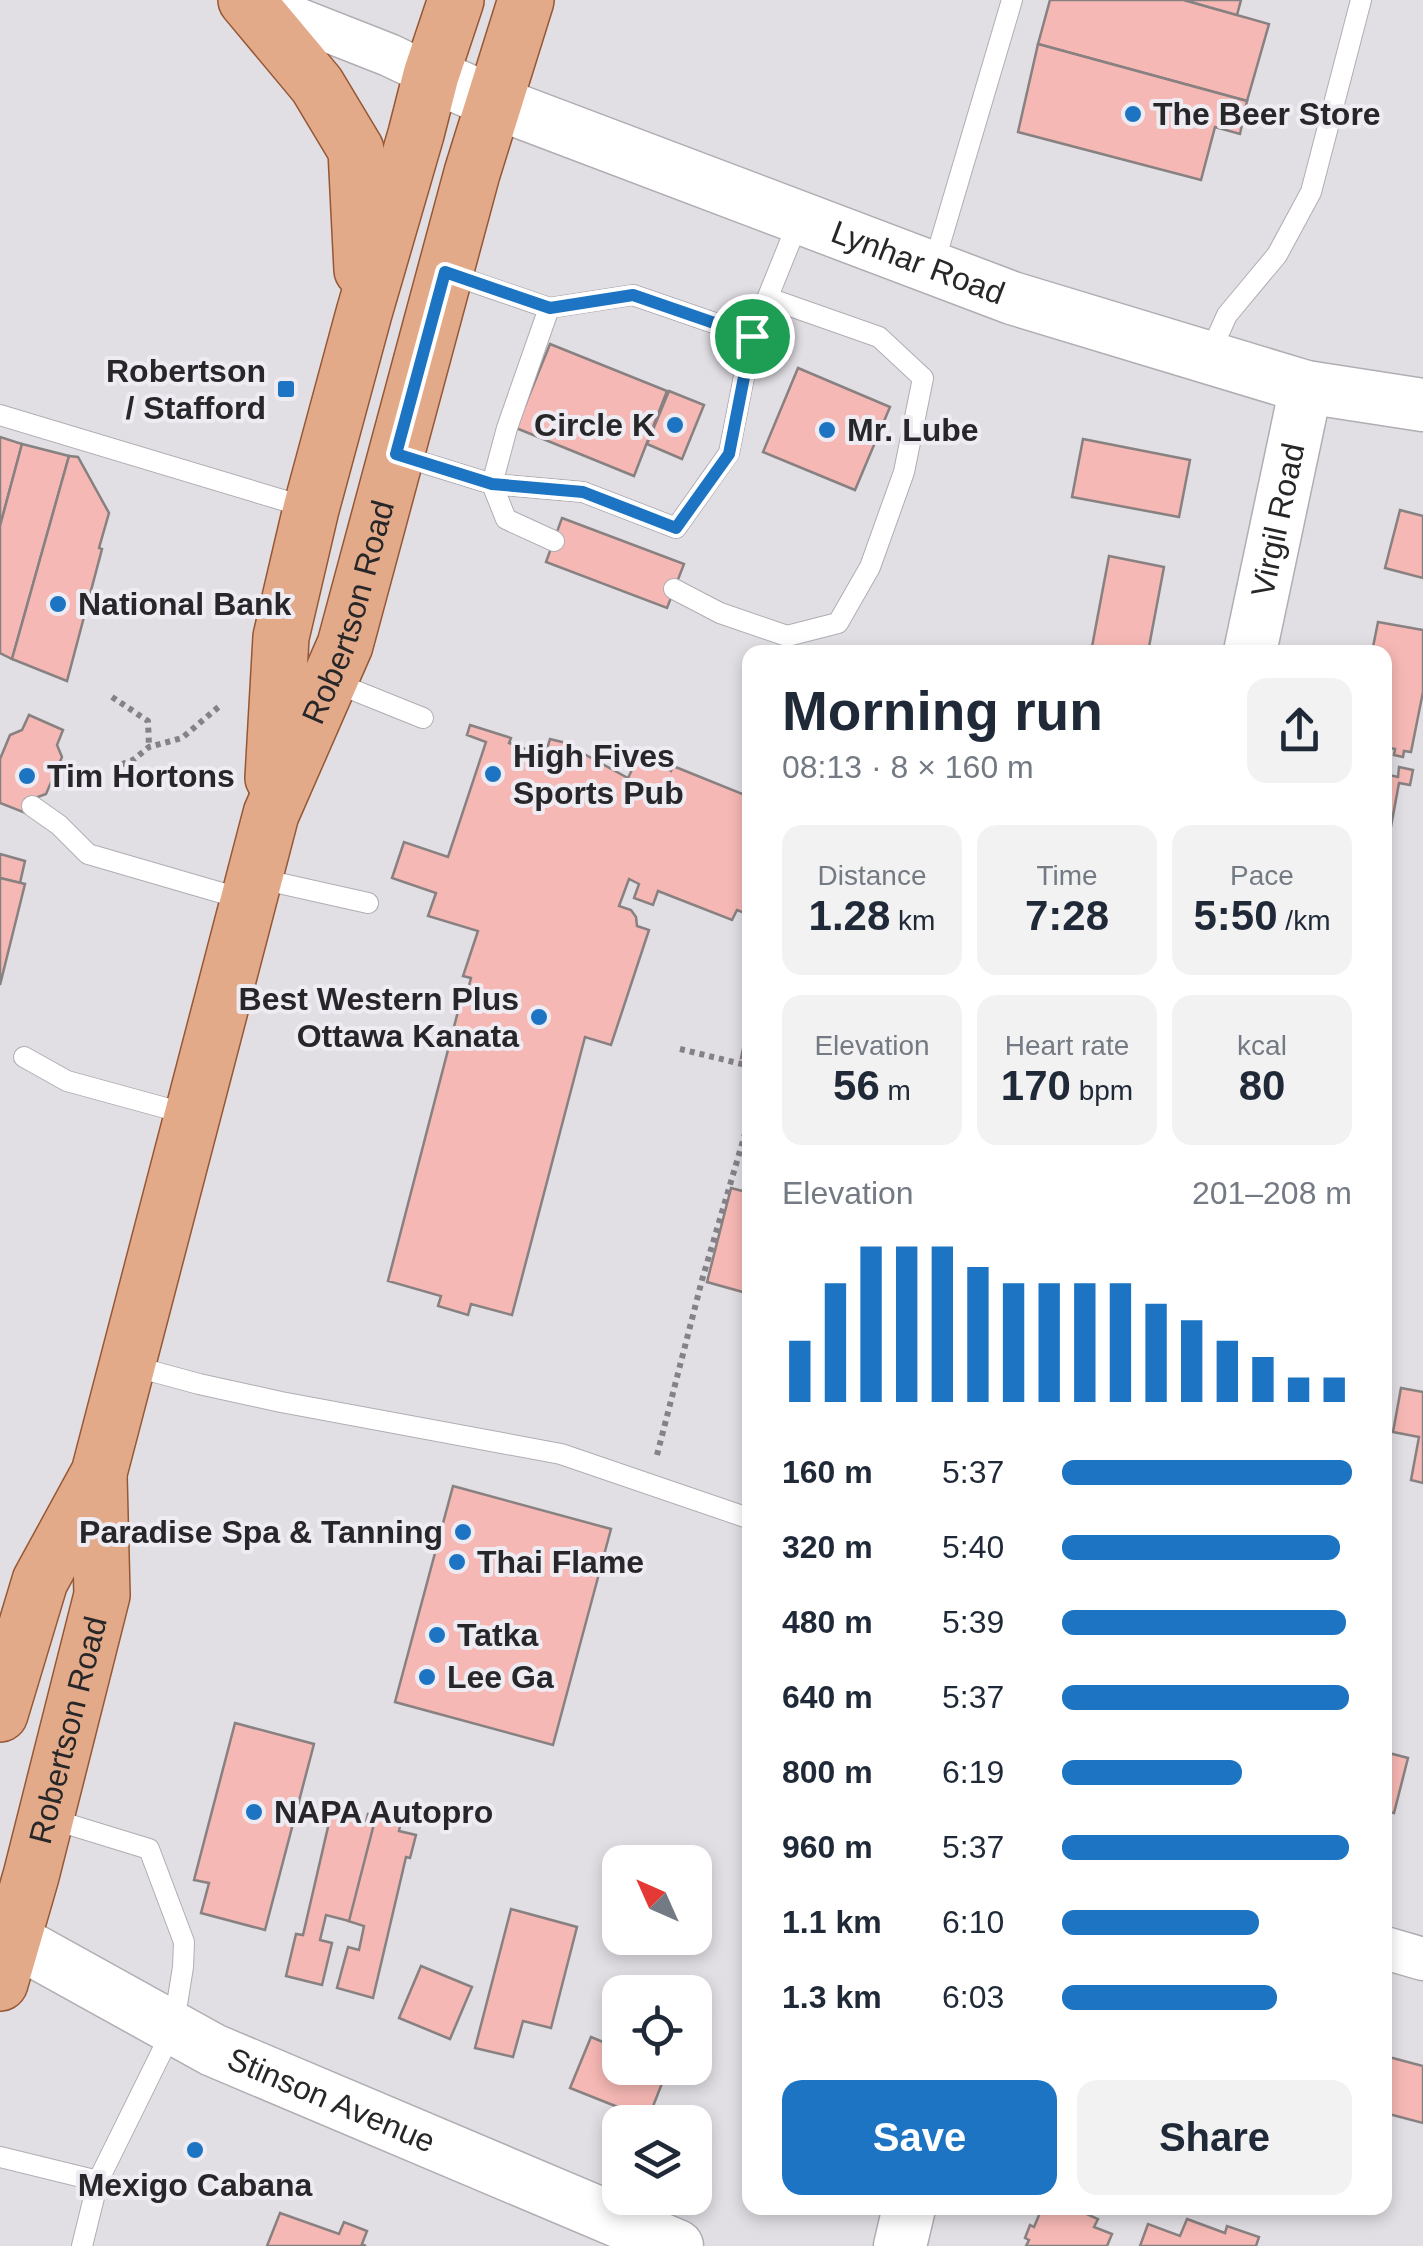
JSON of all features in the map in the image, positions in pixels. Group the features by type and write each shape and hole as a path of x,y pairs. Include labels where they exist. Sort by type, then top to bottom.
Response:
{"main road":[{"path":"248,0 317,85 356,150 364,313"},
{"name":"Robertson Road","path":"271,814 281,638 364,313 430,75 456,0"},
{"name":"Robertson Road","path":"0,1714 40,1581 99,1472 271,814 345,645 445,272 526,0"},
{"name":"Robertson Road","path":"4,1951 46,1817 102,1595 99,1472"}],"street":[{"path":"248,0 430,75"},
{"name":"Lynhar Road","path":"430,75 1012,298 1306,386 1423,405"},
{"name":"Virgil Road","path":"1251,645 1306,386"},
{"path":"1392,1950 1423,1958"},
{"name":"Stinson Avenue","path":"4,1951 228,2057 677,2246"},
{"path":"900,2246 907,2215"}],"lane":[{"path":"932,268 1012,0"},
{"path":"1208,357 1227,314 1277,255 1310,192 1361,0"},
{"path":"396,454 492,484 583,492 676,528 729,454 752,336 800,218"},
{"path":"445,272 550,308 633,295 752,336"},
{"path":"674,589 720,613 786,636 838,623 870,566 904,472 923,378 878,337 768,298"},
{"path":"550,308 507,428 492,484 506,519 554,540"},
{"path":"0,415 311,509"},
{"path":"329,681 423,718"},
{"path":"32,806 60,825 88,854 251,889 368,903"},
{"path":"24,1057 67,1081 192,1115"},
{"path":"127,1364 281,1402 561,1454 742,1516"},
{"path":"46,1817 149,1849 184,1942 172,2029 98,2181 82,2246"},
{"path":"0,2158 98,2181"}],"path":[{"path":"112,698 148,721 149,747"},
{"path":"112,768 133,760 149,747 182,738 222,704"},
{"path":"680,1049 742,1064"},
{"path":"650,1485 702,1280 742,1144"}],"building":[{"path":"1050,0 1184,0 1269,24 1247,101 1038,44"},
{"path":"1184,0 1241,0 1237,15"},
{"name":"The Beer Store","path":"1038,44 1247,101 1240,134 1215,127 1201,180 1018,132"},
{"path":"550,344 667,391 634,476 516,428"},
{"name":"Mr. Lube","path":"798,368 890,407 855,490 763,452"},
{"name":"Circle K","path":"669,391 704,405 682,459 647,444"},
{"path":"0,437 22,444 0,526"},
{"path":"1083,439 1190,460 1179,517 1072,497"},
{"path":"22,444 69,456 12,659 0,653 0,526"},
{"name":"National Bank","path":"69,456 78,457 109,513 67,681 12,659"},
{"path":"1400,510 1423,516 1423,578 1385,568"},
{"path":"562,518 684,564 667,608 546,562"},
{"path":"1109,556 1164,567 1149,645 1092,645"},
{"path":"1378,622 1423,630 1423,692 1411,752 1404,751 1403,757 1394,755 1392,748 1392,645 1373,645"},
{"name":"Tim Hortons","path":"29,715 63,730 57,745 62,757 46,794 35,798 28,814 0,803 0,759 10,735 22,730"},
{"name":"Best Western Plus Ottawa Kanata","path":"470,725 511,738 509,743 545,756 550,739 562,742 628,778 640,753 671,771 673,766 742,794 742,912 737,910 732,920 658,891 653,905 634,898 639,884 629,879 619,906 631,910 637,926 649,930 611,1045 585,1037 512,1315 471,1304 468,1315 438,1306 441,1296 388,1281 462,996 466,997 471,978 463,976 478,931 428,916 436,893 392,878 404,842 448,857 486,742 467,735"},
{"path":"1399,767 1413,770 1410,785 1399,783 1392,821 1392,776 1398,777"},
{"path":"0,854 25,861 20,883 0,878"},
{"path":"0,878 25,884 0,985"},
{"path":"731,1188 742,1191 742,1292 707,1282"},
{"path":"1401,1388 1423,1392 1423,1483 1411,1480 1419,1437 1393,1432"},
{"path":"453,1486 611,1529 553,1745 395,1702"},
{"name":"NAPA Autopro","path":"235,1723 314,1744 265,1930 201,1913 209,1883 194,1880"},
{"path":"1392,1754 1408,1758 1392,1813"},
{"path":"378,1806 403,1813 399,1831 416,1835 410,1858 406,1857 373,1998 337,1988 348,1947 359,1950 364,1926 348,1921"},
{"path":"331,1814 366,1822 368,1814 376,1816 349,1921 326,1915 320,1940 332,1943 322,1985 286,1976 296,1934 303,1935"},
{"path":"511,1909 577,1927 551,2028 523,2021 513,2057 475,2048"},
{"path":"421,1966 472,1987 450,2039 399,2018"},
{"path":"591,2037 602,2042 602,2085 661,2085 653,2105 613,2105 570,2088"},
{"path":"1392,2058 1423,2066 1423,2123 1392,2115"},
{"path":"280,2213 339,2234 344,2222 367,2231 362,2244 366,2246 267,2246"},
{"path":"1039,2215 1089,2215 1098,2219 1094,2227 1112,2234 1107,2246 1026,2246 1030,2225 1034,2227"},
{"path":"1187,2219 1225,2233 1227,2226 1259,2237 1256,2246 1140,2246 1148,2224 1180,2236"}],"place":[{"name":"The Beer Store","path":"1133,114"},
{"name":"Robertson / Stafford","path":"286,389"},
{"name":"Circle K","path":"675,425"},
{"name":"Mr. Lube","path":"827,430"},
{"name":"National Bank","path":"58,604"},
{"name":"High Fives Sports Pub","path":"493,774"},
{"name":"Tim Hortons","path":"27,776"},
{"name":"Best Western Plus Ottawa Kanata","path":"539,1017"},
{"name":"Paradise Spa & Tanning","path":"463,1532"},
{"name":"Thai Flame","path":"457,1562"},
{"name":"Tatka","path":"437,1635"},
{"name":"Lee Ga","path":"427,1677"},
{"name":"NAPA Autopro","path":"254,1812"},
{"name":"Mexigo Cabana","path":"195,2150"}],"route":[{"path":"445,272 550,308 633,295 752,336 729,454 676,528 583,492 492,484 396,454 445,272"}]}
